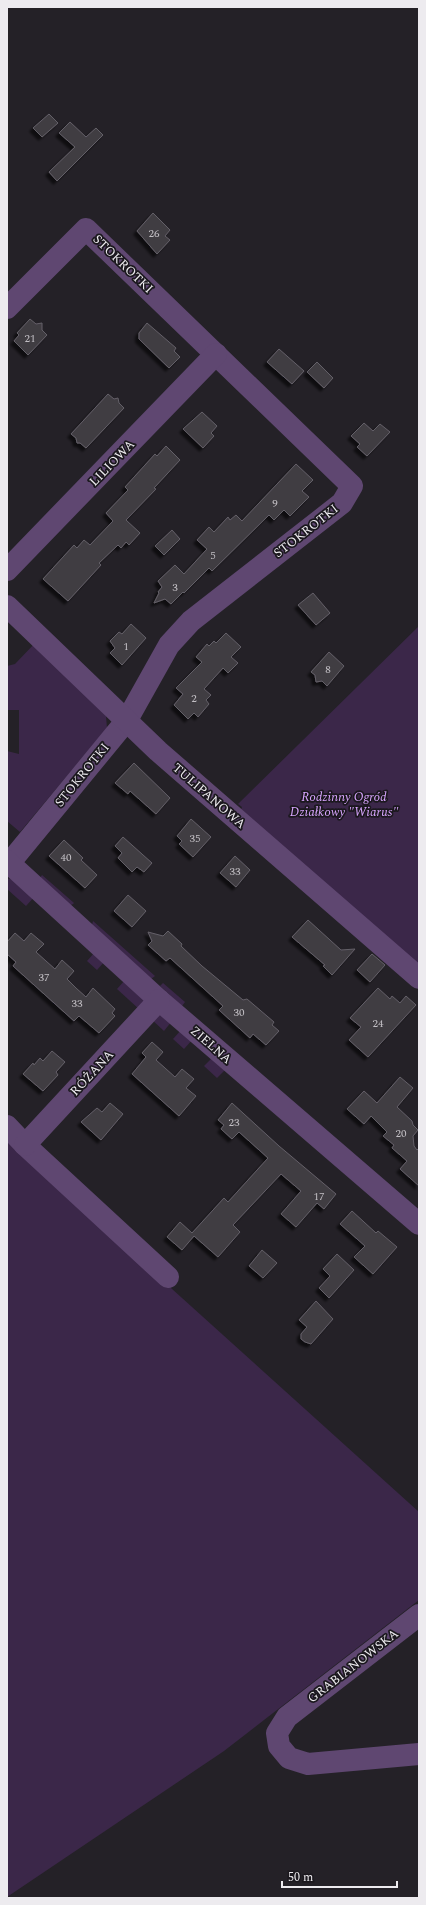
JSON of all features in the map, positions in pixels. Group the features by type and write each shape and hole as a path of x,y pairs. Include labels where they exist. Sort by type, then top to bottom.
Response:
{"street":[{"name":"STOKROTKI","path":"7,308 86,229 352,486 342,502 191,621 169,645 127,720 8,863"},
{"name":"LILIOWA","path":"7,570 216,354"},
{"name":"TULIPANOWA","path":"7,606 158,751 419,978"},
{"name":"ZIELNA","path":"8,863 159,1000 419,1224"},
{"name":"RÓŻANA","path":"24,1145 159,1000"},
{"path":"7,1126 24,1145 168,1277"},
{"name":"GRABIANOWSKA","path":"419,1615 287,1717 277,1733 279,1746 289,1758 308,1764 419,1754"}],"green space":[{"name":"Rodzinny Ogród Działkowy \"Wiarus\"","path":"419,626 419,970 240,813 242,807 238,804"},
{"path":"38,640 106,716 107,728 20,832 7,821 7,751 19,754 19,710 7,710 7,666 15,664"},
{"path":"42,875 74,903 69,906 40,878"},
{"path":"14,878 35,896 26,906 7,889 7,879"},
{"path":"93,921 155,976 151,979 92,925"},
{"path":"95,952 105,961 97,970 87,961"},
{"path":"125,980 145,998 140,1010 117,989"},
{"path":"163,983 185,1002 182,1006 160,986"},
{"path":"159,1013 172,1021 164,1031 150,1018"},
{"path":"182,1029 193,1039 184,1049 173,1039"},
{"path":"212,1058 225,1070 217,1078 204,1066"},
{"path":"7,1140 419,1512 419,1600 224,1751 7,1897"}],"building":[{"path":"49,114 58,123 42,137 33,128"},
{"path":"70,122 86,137 96,128 103,135 57,181 49,172 75,147 59,133"},
{"path":"153,213 170,230 165,236 170,240 157,254 137,231"},
{"path":"30,319 36,324 42,323 42,330 47,335 28,355 14,341 19,335 17,333"},
{"path":"147,323 176,348 174,351 180,357 169,368 139,339 139,333"},
{"path":"279,349 304,371 292,384 267,362"},
{"path":"317,362 333,378 324,388 307,372"},
{"path":"108,394 114,399 118,398 119,403 124,408 86,448 80,443 77,443 76,438 71,434"},
{"path":"202,412 217,426 211,433 214,436 203,448 183,429"},
{"path":"364,423 373,431 380,424 390,432 367,456 357,447 360,444 351,436"},
{"path":"166,446 180,460 154,488 156,489 126,520 140,533 129,545 126,542 121,548 118,545 99,563 101,565 68,601 43,579 74,545 77,548 84,540 90,545 113,521 106,513 128,490 125,487 155,454 157,456"},
{"path":"296,464 313,480 302,491 309,497 290,516 284,510 274,520 269,515 212,571 209,568 171,604 165,599 154,603 159,593 158,592 162,587 158,581 175,565 184,574 207,549 197,540 209,527 214,532 228,517 230,520 236,515 242,521"},
{"path":"172,530 180,539 164,555 155,546"},
{"path":"313,593 330,613 316,625 298,605"},
{"path":"131,624 146,638 122,665 110,653 115,648 110,641 119,632 122,634"},
{"path":"226,633 241,647 231,657 238,663 228,673 223,668 204,689 211,695 206,700 209,704 198,717 194,713 188,719 174,705 183,694 176,688 202,662 196,657 207,644 209,646 214,641 216,643"},
{"path":"329,652 344,666 327,686 322,681 316,682 315,675 311,672"},
{"path":"134,763 170,798 156,814 130,791 128,794 115,783"},
{"path":"191,819 211,837 193,857 179,844 182,841 177,836"},
{"path":"123,837 152,863 144,872 137,867 132,872 118,858 122,853 115,846"},
{"path":"64,840 83,858 81,860 97,875 85,888 49,856"},
{"path":"235,856 250,870 236,887 220,873"},
{"path":"128,895 146,911 132,927 114,911"},
{"path":"308,920 341,950 355,949 332,975 323,966 325,965 292,937"},
{"path":"168,931 202,966 243,1000 247,999 274,1022 272,1025 279,1031 266,1045 253,1034 250,1038 219,1010 223,1006 170,958 166,961 148,945 152,941 148,932 163,936"},
{"path":"15,933 24,941 31,933 44,944 36,952 55,969 62,960 74,971 67,979 76,988 86,997 93,988 115,1009 112,1013 115,1016 99,1033 79,1016 74,1021 13,966 16,962 7,954 7,942"},
{"path":"372,954 385,965 370,982 357,970"},
{"path":"378,988 390,999 392,996 400,1003 406,996 416,1005 368,1057 349,1040 361,1027 350,1018"},
{"path":"152,1042 163,1052 156,1060 175,1077 182,1069 194,1079 186,1088 196,1096 179,1116 132,1074 146,1057 142,1053"},
{"path":"52,1051 65,1062 56,1072 58,1075 43,1091 23,1074 33,1063 34,1065 40,1058 43,1061"},
{"path":"400,1077 413,1088 397,1107 412,1121 413,1125 418,1130 413,1136 414,1146 417,1150 419,1148 419,1186 400,1169 407,1161 392,1148 394,1145 383,1136 387,1132 371,1116 364,1124 347,1109 364,1091 377,1103"},
{"path":"110,1103 123,1114 101,1140 81,1122 97,1108 102,1112"},
{"path":"232,1103 279,1146 336,1194 324,1209 317,1203 296,1227 281,1214 301,1191 281,1174 233,1225 240,1232 218,1257 194,1236 182,1250 167,1237 180,1222 192,1233 224,1198 228,1202 268,1158 239,1132 232,1139 221,1129 224,1125 218,1120"},
{"path":"352,1211 376,1233 378,1231 397,1247 373,1274 354,1257 365,1246 340,1224"},
{"path":"262,1250 277,1263 263,1278 249,1266"},
{"path":"337,1254 354,1270 329,1298 319,1288 330,1276 323,1269"},
{"path":"316,1301 333,1319 311,1344 301,1339 301,1334 307,1327 299,1320"}]}
